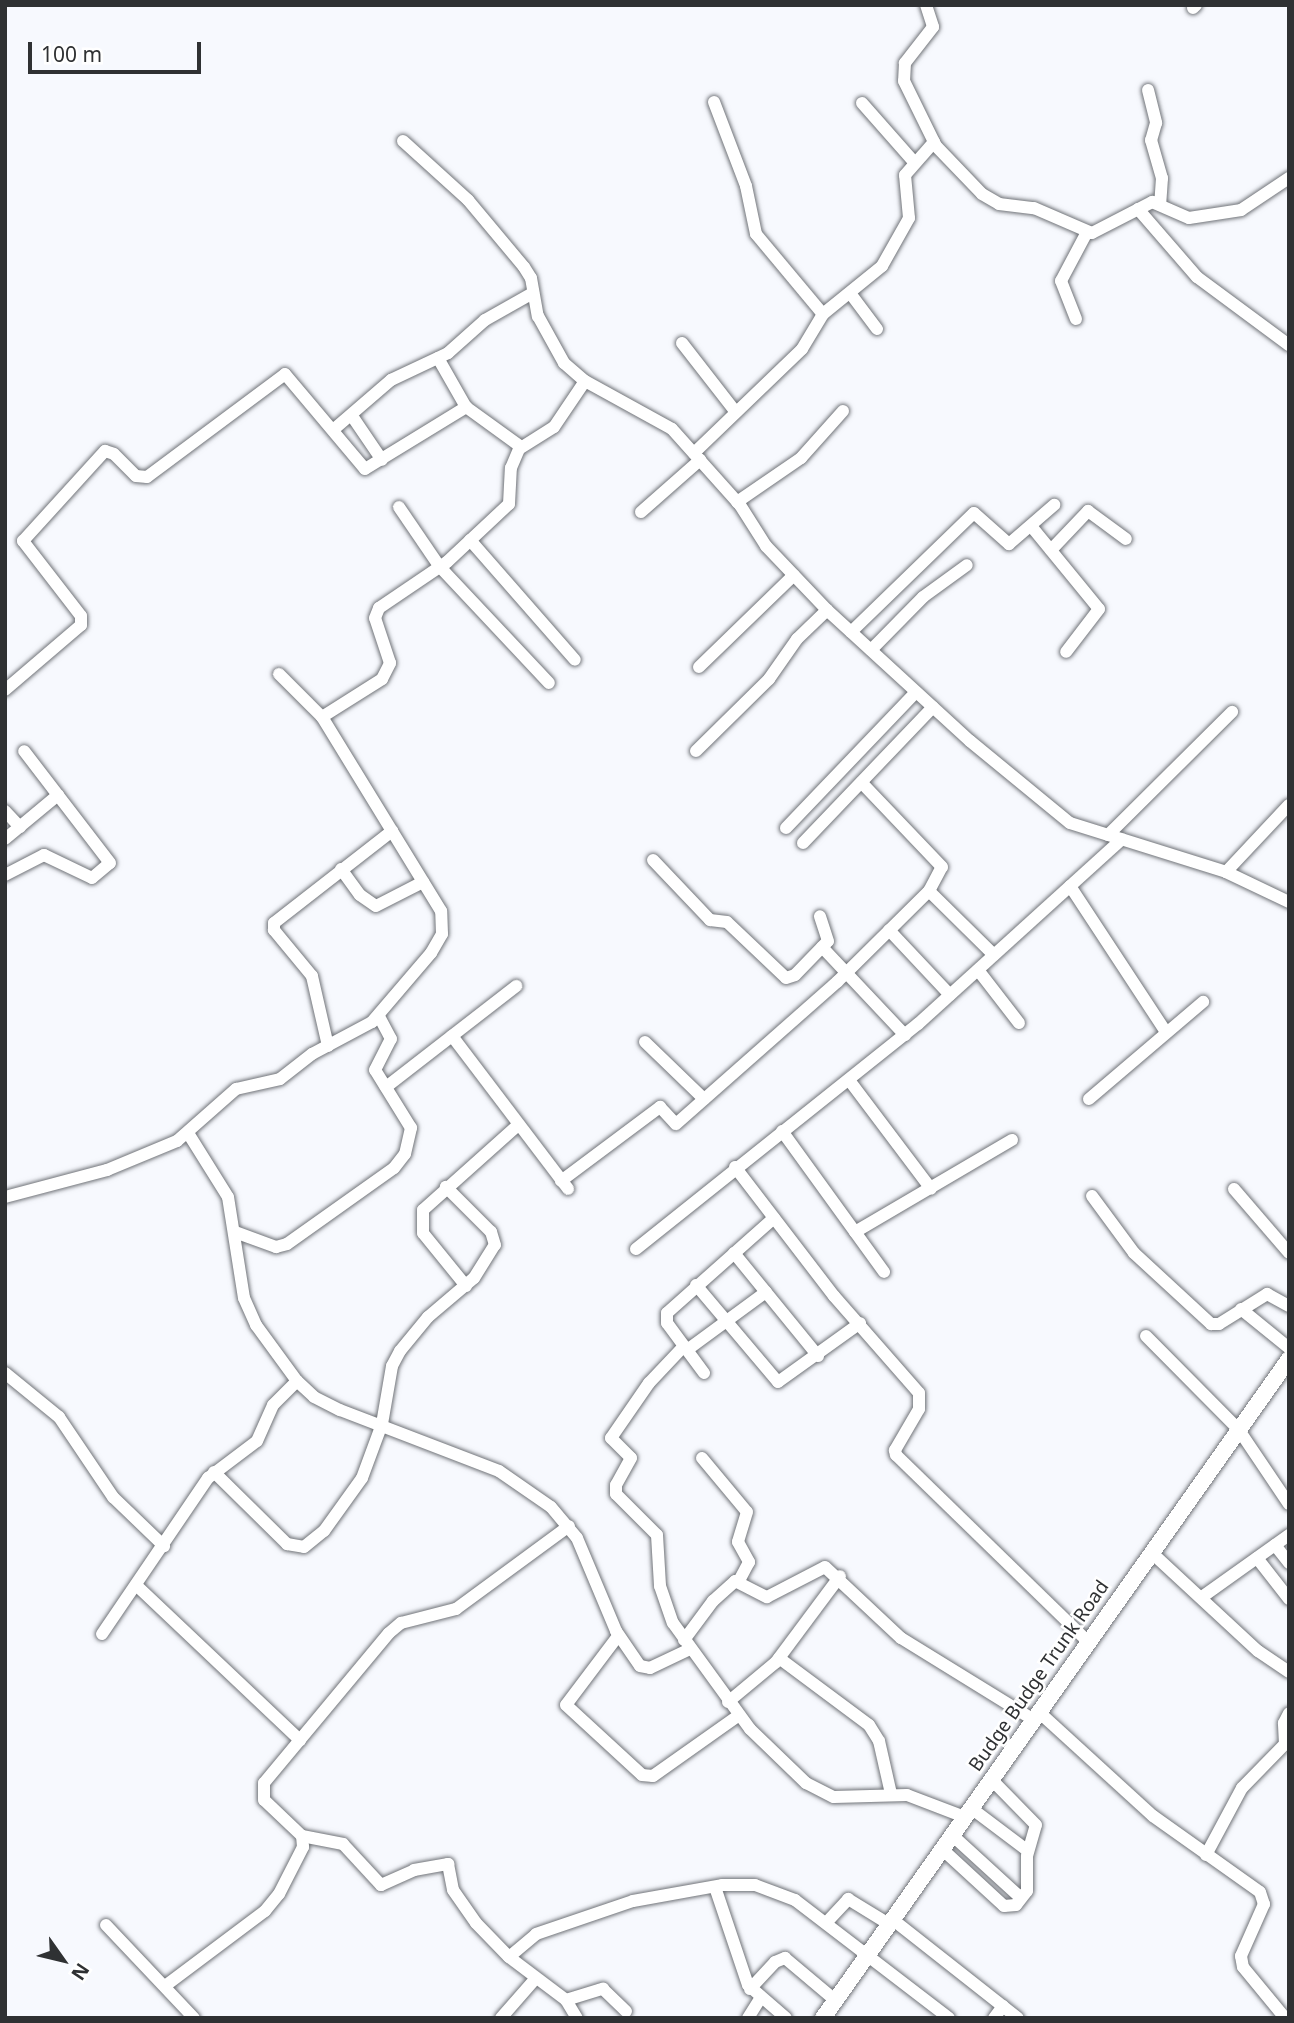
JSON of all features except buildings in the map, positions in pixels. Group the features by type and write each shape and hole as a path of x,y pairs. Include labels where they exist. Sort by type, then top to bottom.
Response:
{"main road":[{"name":"Budge Budge Trunk Road","path":"823,2018 1289,1359"}],"street":[{"path":"926,5 932,32 902,73 934,142 968,180 999,204 1034,208 1087,232"},
{"path":"1148,90 1156,123 1151,140 1162,178 1160,205"},
{"path":"714,102 746,186 756,234 823,314"},
{"path":"862,103 914,162"},
{"path":"403,141 468,200 524,267 535,307 560,359 585,381 654,416 697,456 794,575 827,610 1055,813 1108,835 1226,872 1289,902"},
{"path":"641,512 697,456 735,411 802,349 823,314 882,266 904,234 911,209 905,175 934,142"},
{"path":"1076,319 1061,281 1087,232 1152,202 1180,216 1226,214 1254,204 1289,178"},
{"path":"1138,209 1197,277 1289,345"},
{"path":"333,430 391,380 438,358 485,320 533,293"},
{"path":"850,293 877,329"},
{"path":"682,343 735,411"},
{"path":"438,358 466,407 521,447"},
{"path":"5,690 81,625 81,616 23,541 105,452 114,454 136,476 147,477 285,374 365,470 466,407"},
{"path":"321,717 382,679 390,663 376,612 440,567 512,500 511,468 521,447 554,427 585,381"},
{"path":"737,502 801,458 842,411"},
{"path":"352,416 382,460"},
{"path":"851,632 974,513 1009,544 1054,505"},
{"path":"399,507 440,567 549,683"},
{"path":"1051,550 1088,511 1126,539"},
{"path":"1031,526 1099,609 1066,653"},
{"path":"470,540 575,660"},
{"path":"871,650 923,597 967,565"},
{"path":"699,667 794,575"},
{"path":"696,751 769,680 797,639 827,610"},
{"path":"5,1198 107,1170 188,1133 236,1089 280,1079 379,1016 442,934 441,911 321,717 279,674"},
{"path":"786,828 916,692"},
{"path":"803,843 933,707"},
{"path":"1108,835 1232,712"},
{"path":"5,875 44,855 92,878 109,867 108,859 24,751"},
{"path":"452,1036 517,1126 564,1185 660,1107 677,1125 846,973 929,891 942,867 861,782"},
{"path":"5,839 58,796"},
{"path":"1226,872 1289,805"},
{"path":"5,811 20,827"},
{"path":"328,1046 312,976 274,930 278,917 392,831"},
{"path":"636,1249 735,1167 905,1035 1122,839"},
{"path":"653,860 710,920 727,922 786,978 795,975 829,936 820,916"},
{"path":"341,869 360,895 376,906 423,882"},
{"path":"1070,886 1166,1031"},
{"path":"929,891 994,955"},
{"path":"889,930 950,995"},
{"path":"822,947 905,1035"},
{"path":"978,970 1020,1023"},
{"path":"386,1087 516,986"},
{"path":"1088,1098 1203,1002"},
{"path":"235,1232 276,1247 287,1244 394,1168 408,1147 411,1128 375,1070 391,1039 379,1016"},
{"path":"645,1042 704,1099"},
{"path":"849,1080 931,1189"},
{"path":"466,1286 440,1258 421,1225 423,1210 517,1126"},
{"path":"782,1131 884,1272"},
{"path":"188,1133 218,1175 235,1232 244,1298 256,1325 297,1381 314,1397 499,1471 533,1493 569,1526 618,1636 634,1661 645,1668 687,1645 713,1601 739,1581 749,1562 738,1542 747,1512 702,1458"},
{"path":"855,1232 1012,1140"},
{"path":"735,1167 919,1393 919,1409 895,1450 897,1455 1088,1642"},
{"path":"214,1472 237,1490 278,1537 298,1549 304,1547 349,1499 362,1478 382,1424 392,1366 400,1352 428,1317 466,1286 492,1253 496,1239 446,1187"},
{"path":"1234,1189 1289,1252"},
{"path":"1092,1196 1134,1253 1211,1324 1219,1324 1267,1294 1289,1306"},
{"path":"704,1373 666,1317 696,1285 774,1218"},
{"path":"734,1253 818,1356"},
{"path":"696,1285 778,1382 818,1356 860,1323"},
{"path":"766,1292 685,1348 649,1383 611,1438 631,1458 616,1485 616,1494 657,1535 662,1597 687,1645 728,1702 775,1756 821,1792 834,1797 891,1794 919,1799 968,1813 1028,1851"},
{"path":"1241,1309 1289,1348"},
{"path":"1146,1336 1239,1430 1289,1504"},
{"path":"5,1373 59,1417 113,1497 164,1546"},
{"path":"103,1634 214,1472 257,1441 273,1405 297,1381"},
{"path":"569,1526 456,1609 401,1623 300,1740 262,1792 264,1800 302,1836 343,1844 381,1885 427,1866 448,1864 458,1900 509,1957 566,2000 577,2018"},
{"path":"1202,1597 1289,1535"},
{"path":"1275,1545 1289,1563"},
{"path":"1152,1553 1258,1651 1289,1671"},
{"path":"1257,1558 1289,1599"},
{"path":"739,1581 767,1597 819,1567 840,1576 868,1610 901,1637 1036,1716 1153,1816 1264,1897 1241,1955 1253,1983 1285,2018"},
{"path":"728,1702 763,1677 840,1576"},
{"path":"136,1586 300,1740"},
{"path":"618,1636 566,1704 642,1775 653,1776 739,1715"},
{"path":"779,1658 869,1725 879,1741 891,1794"},
{"path":"1206,1855 1242,1788 1285,1744 1284,1723 1289,1713"},
{"path":"942,1849 1004,1906 1016,1905 1021,1898 1030,1882 1028,1851 1035,1831 1034,1820 991,1779"},
{"path":"952,1835 1021,1898"},
{"path":"165,1986 265,1911 293,1871 302,1836"},
{"path":"509,1957 522,1942 547,1930 633,1901 715,1887 755,1885 777,1891 826,1923 949,2018"},
{"path":"715,1887 750,1989 786,2018"},
{"path":"826,1923 848,1899 890,1922 1018,2018"},
{"path":"106,1926 194,2018"},
{"path":"750,1989 775,1962 785,1958 835,2000"},
{"path":"501,2018 536,1978"},
{"path":"566,2000 603,1989 626,2011"},
{"path":"748,2018 760,1999"},
{"path":"994,2018 1003,2006"}]}
